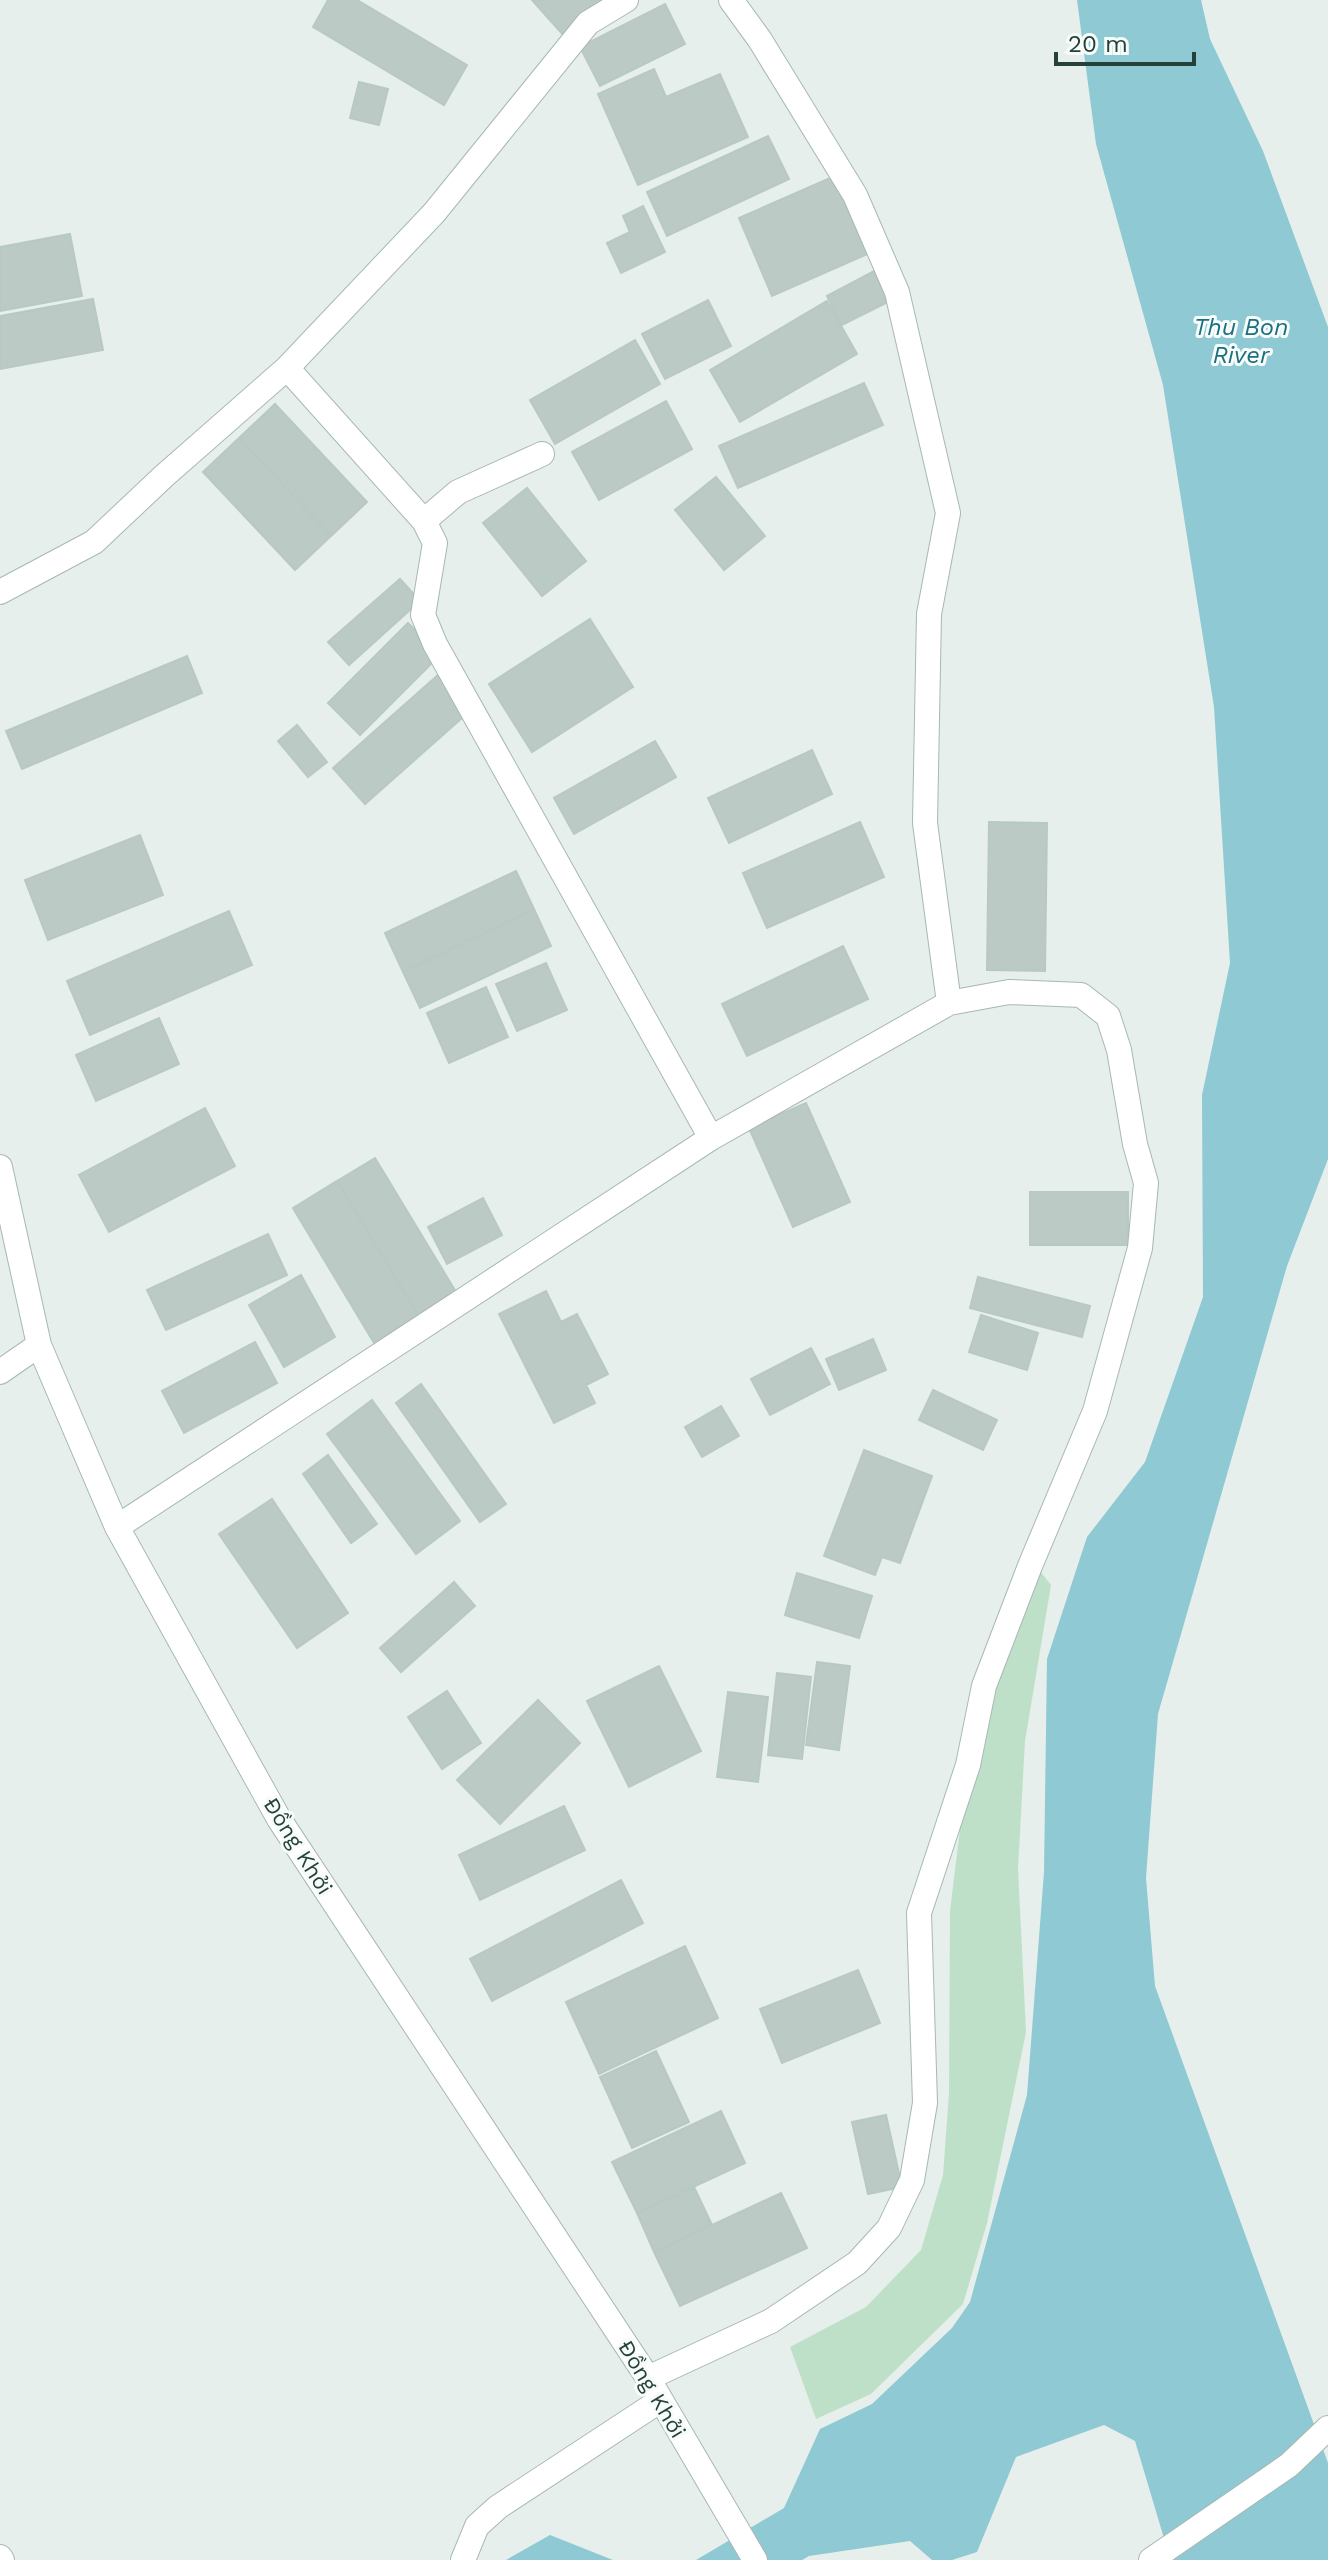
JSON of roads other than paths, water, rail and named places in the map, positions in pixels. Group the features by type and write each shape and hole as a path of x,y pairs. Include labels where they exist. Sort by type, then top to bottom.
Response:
{"street":[{"path":"0,592 94,542 287,368 434,213 588,23 626,0"},
{"path":"731,0 760,40 855,195 897,292 948,513 929,614 925,823 949,1003"},
{"path":"287,368 424,521 435,543 423,615 435,644 711,1138"},
{"path":"424,521 458,492 542,454"},
{"path":"117,1527 711,1138 949,1003 1009,992 1081,995 1108,1016 1119,1050 1135,1144 1146,1183 1140,1248 1095,1411 984,1686 968,1765 919,1913 925,2103 912,2180 889,2228 857,2263 771,2321 648,2378"},
{"name":"Đồng Khởi","path":"0,1167 39,1345 117,1527 279,1819 648,2378 755,2560"},
{"path":"0,1372 39,1345"},
{"path":"463,2560 477,2526 498,2507 661,2400"},
{"path":"1151,2560 1289,2465 1328,2428"}],"water":[{"name":"Thu Bon River","path":"1077,0 1201,0 1210,39 1263,151 1328,327 1328,1159 1287,1266 1158,1714 1146,1878 1155,1986 1328,2463 1328,2560 1172,2560 1135,2441 1104,2425 1016,2457 977,2552 952,2560 932,2560 910,2541 809,2556 802,2560 696,2560 784,2508 820,2429 872,2404 952,2328 970,2302 1027,2095 1044,1872 1047,1659 1087,1537 1145,1462 1203,1297 1202,1095 1230,963 1214,707 1163,385 1096,144"},
{"path":"550,2535 613,2560 506,2560"}]}
